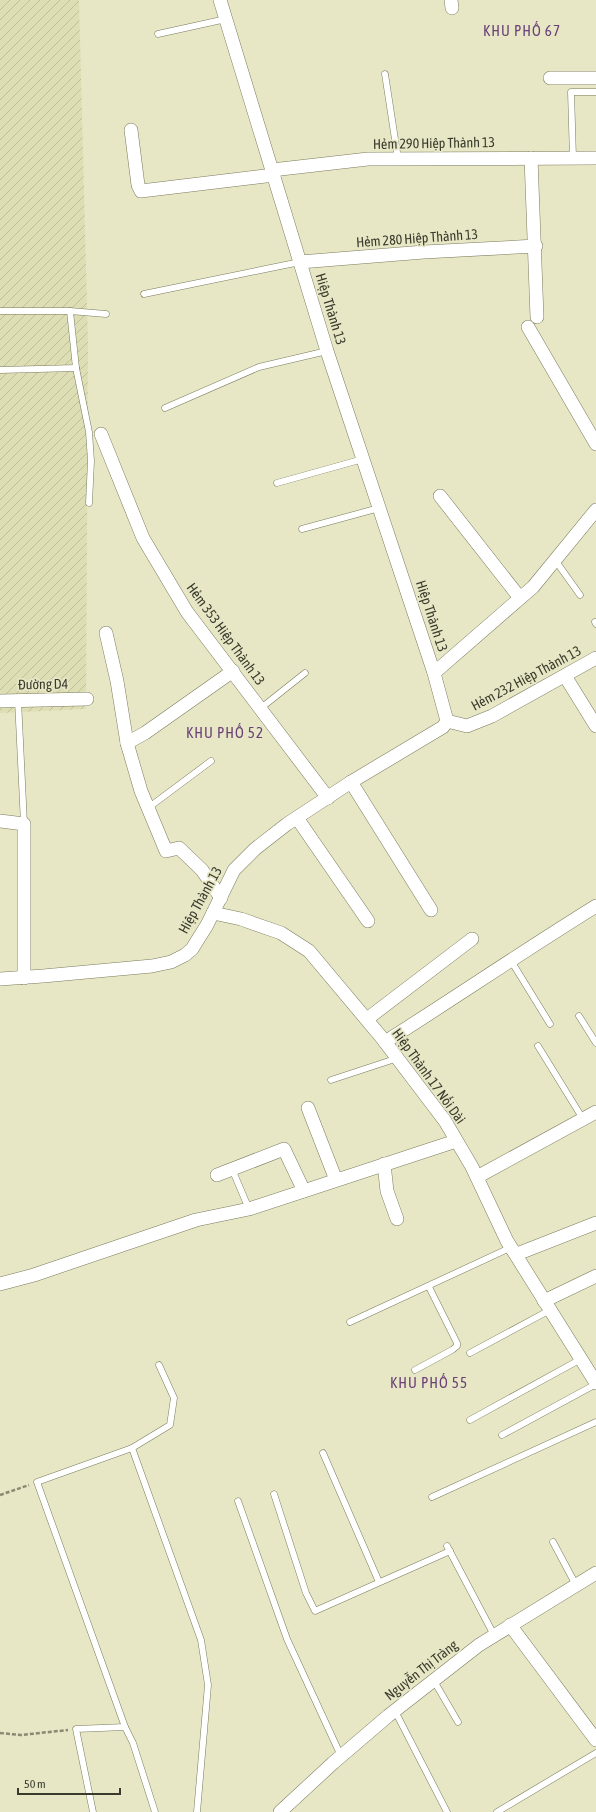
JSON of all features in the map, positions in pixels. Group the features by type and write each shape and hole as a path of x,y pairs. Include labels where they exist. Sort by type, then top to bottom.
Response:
{"street":[{"name":"Hiệp Thành 13","path":"0,979 152,966 171,962 185,955 192,949 208,925 234,870 255,849 297,818 351,782 443,727 447,721 434,673 327,351 220,0"},
{"path":"550,78 596,78"},
{"name":"Hẻm 290 Hiệp Thành 13","path":"131,130 138,185 142,191 368,159 596,158"},
{"path":"531,158 536,246 537,316"},
{"name":"Hẻm 280 Hiệp Thành 13","path":"300,262 424,252 536,246"},
{"path":"528,327 596,444"},
{"name":"Hẻm 353 Hiệp Thành 13","path":"101,434 143,538 187,612 328,798"},
{"path":"440,496 520,598"},
{"path":"434,673 533,587 596,510"},
{"path":"106,632 117,681 127,743 141,791 166,851 179,848 202,870 221,898"},
{"name":"Hẻm 232 Hiệp Thành 13","path":"447,721 467,726 486,719 596,658"},
{"path":"127,743 151,729 233,672"},
{"path":"565,676 596,726"},
{"name":"Đường D4","path":"0,701 87,699"},
{"path":"351,782 431,910"},
{"path":"297,818 368,921"},
{"path":"0,821 24,824 24,978"},
{"path":"385,1042 451,1000 510,959 596,906"},
{"name":"Hiệp Thành 17 Nối Dài","path":"213,913 242,919 281,933 309,951 367,1019 445,1121 477,1177 514,1251 596,1384"},
{"path":"367,1019 472,939"},
{"path":"308,1108 336,1180"},
{"path":"477,1177 596,1112"},
{"path":"0,1284 34,1275 196,1220 249,1209 456,1141"},
{"path":"217,1175 284,1149 304,1191"},
{"path":"384,1164 387,1191 397,1219"},
{"path":"514,1251 596,1223"},
{"path":"547,1305 596,1276"},
{"name":"Nguyễn Thị Tràng","path":"280,1812 341,1756 395,1711 494,1635 596,1573"},
{"path":"510,1625 596,1740"}],"lane":[{"path":"158,34 226,19"},
{"path":"385,74 398,159"},
{"path":"573,158 571,92 596,92"},
{"path":"144,294 300,262"},
{"path":"0,310 70,311 106,314"},
{"path":"70,311 76,368 89,432 91,460 89,502"},
{"path":"165,408 259,367 327,351"},
{"path":"0,370 76,368"},
{"path":"277,483 363,459"},
{"path":"302,530 379,508"},
{"path":"555,560 580,595"},
{"path":"261,708 305,673"},
{"path":"18,700 24,824"},
{"path":"148,808 211,761"},
{"path":"510,959 550,1024"},
{"path":"579,1016 596,1043"},
{"path":"538,1046 583,1119"},
{"path":"331,1080 398,1058"},
{"path":"232,1169 249,1209"},
{"path":"350,1322 514,1251"},
{"path":"415,1370 452,1350 458,1343 429,1287"},
{"path":"470,1353 547,1305"},
{"path":"470,1420 581,1359"},
{"path":"155,1812 133,1743 125,1727 36,1482 132,1448 170,1425 174,1398 159,1365"},
{"path":"502,1435 596,1384"},
{"path":"432,1497 596,1422"},
{"path":"132,1448 201,1640 208,1685 197,1812"},
{"path":"324,1453 379,1582"},
{"path":"274,1494 306,1593 315,1611 448,1548 494,1635"},
{"path":"238,1501 287,1639 341,1756"},
{"path":"553,1542 576,1585"},
{"path":"434,1681 458,1722"},
{"path":"395,1711 448,1812"},
{"path":"93,1812 76,1729 125,1727"},
{"path":"497,1812 596,1752"}],"path":[{"path":"0,1495 36,1482"},
{"path":"0,1733 21,1735 76,1729"}],"shaded area":[{"path":"0,0 79,0 88,343 86,709 0,713"}],"district":[{"name":"KHU PHỐ 67","path":"522,31"},
{"name":"KHU PHỐ 52","path":"225,733"},
{"name":"KHU PHỐ 55","path":"429,1383"}]}
